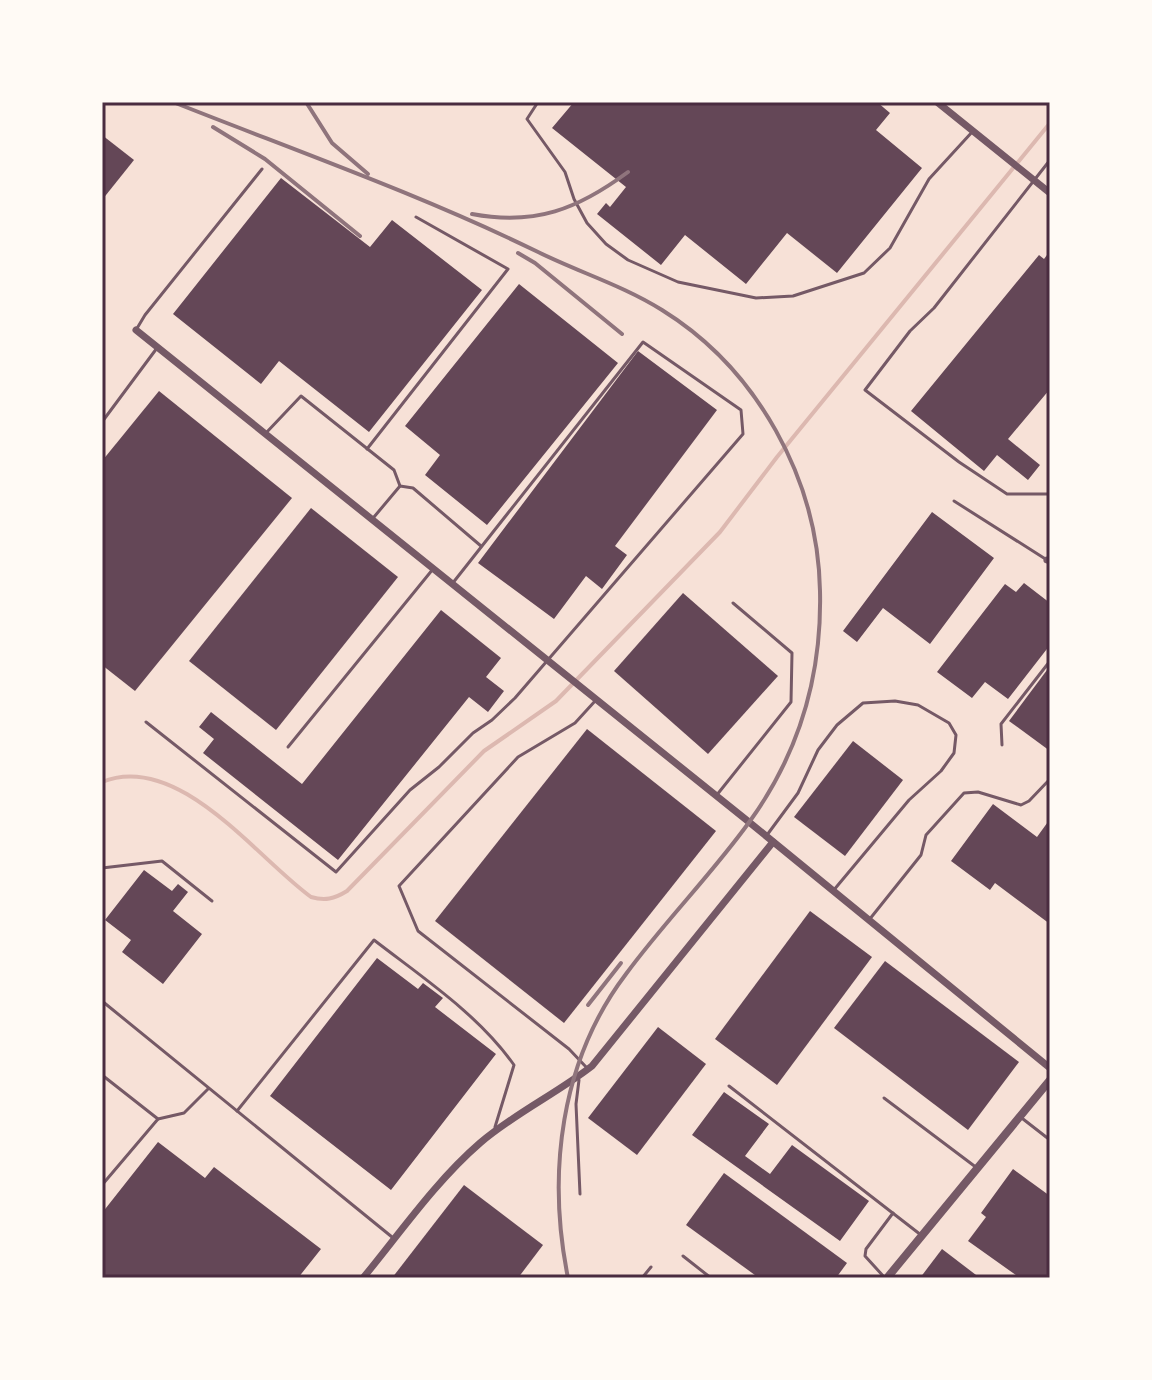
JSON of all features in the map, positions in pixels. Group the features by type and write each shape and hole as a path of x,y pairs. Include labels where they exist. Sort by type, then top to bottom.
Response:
{"street":[{"path":"937,102 1050,193"},
{"path":"136,330 1050,1068"},
{"path":"363,1278 459,1163 493,1133 588,1069 769,839"},
{"path":"886,1278 1050,1080"}],"lane":[{"path":"538,102 527,119 565,172 574,199 587,223 606,244 628,260 678,282 756,298 793,296 864,273 890,248 929,179 973,131"},
{"path":"1050,160 865,390 959,462 1007,494 1050,494"},
{"path":"136,330 262,169"},
{"path":"367,449 508,269 416,217"},
{"path":"146,722 336,872 410,790 439,767 473,733 492,720 547,660 743,434 741,410 643,342 452,584"},
{"path":"102,422 157,348"},
{"path":"265,434 301,396 394,470 400,486"},
{"path":"372,520 400,486"},
{"path":"400,486 413,488 481,546"},
{"path":"954,501 1049,561"},
{"path":"288,747 433,569"},
{"path":"716,796 791,702 792,653 733,603"},
{"path":"1002,745 1001,724 1050,661"},
{"path":"588,1069 569,1049 418,931 399,886 518,757 575,723 596,700"},
{"path":"769,839 798,793 818,750 837,725 863,703 895,701 918,705 949,723 956,735 954,753 948,762 922,791 909,800 833,891"},
{"path":"869,920 921,855 926,835 964,793 978,792 1021,805 1050,779"},
{"path":"102,868 162,861 212,901"},
{"path":"237,1111 374,940 471,1016 499,1044 514,1065 493,1133"},
{"path":"102,1001 395,1240"},
{"path":"102,1075 158,1119"},
{"path":"579,1076 576,1104 580,1194"},
{"path":"729,1086 921,1235"},
{"path":"102,1185 158,1119 184,1113 209,1088"},
{"path":"884,1098 977,1168"},
{"path":"1020,1116 1050,1140"},
{"path":"886,1278 865,1256 866,1249 893,1213"},
{"path":"683,1256 711,1278"},
{"path":"642,1278 651,1267"}],"building":[{"path":"574,102 877,102 890,113 876,130 922,168 837,273 787,233 746,284 685,235 661,265 597,214 606,203 610,207 626,187 552,128"},
{"path":"102,135 134,160 102,200"},
{"path":"281,178 370,247 392,220 482,290 369,432 279,361 261,384 173,314"},
{"path":"1050,251 1050,389 1008,439 1040,465 1028,480 997,455 984,471 911,411 1039,255 1044,259"},
{"path":"519,284 618,363 487,525 425,475 440,455 405,426"},
{"path":"638,351 717,410 615,546 627,555 602,589 586,576 554,619 478,563"},
{"path":"159,391 292,498 135,691 102,665 102,461"},
{"path":"311,508 398,577 276,730 189,661"},
{"path":"932,512 994,558 930,644 883,608 857,642 843,631"},
{"path":"1024,583 1050,603 1050,645 1008,699 985,682 972,698 937,672 1005,584 1016,592"},
{"path":"683,593 778,676 708,754 614,671"},
{"path":"441,610 501,658 486,677 504,691 488,712 469,697 338,860 203,753 214,739 199,727 211,712 302,784"},
{"path":"1050,666 1050,751 1009,721"},
{"path":"587,729 716,831 564,1023 435,921"},
{"path":"853,741 903,780 845,856 794,817"},
{"path":"993,804 1037,837 1050,819 1050,924 995,883 990,890 951,861"},
{"path":"144,870 172,891 178,884 188,892 173,911 202,934 163,984 122,952 131,940 105,920"},
{"path":"810,911 872,957 777,1085 715,1039"},
{"path":"377,958 418,989 423,983 443,998 435,1007 496,1054 391,1190 270,1096"},
{"path":"885,961 1019,1062 968,1130 834,1028"},
{"path":"658,1027 706,1064 637,1155 588,1118"},
{"path":"724,1092 769,1124 745,1156 770,1174 792,1145 869,1201 840,1241 692,1135"},
{"path":"158,1142 205,1178 214,1167 321,1249 298,1278 102,1278 102,1213"},
{"path":"1013,1169 1050,1196 1050,1278 1020,1278 968,1241 986,1217 981,1213"},
{"path":"724,1173 847,1263 836,1278 759,1278 686,1225"},
{"path":"464,1185 543,1245 518,1278 392,1278"},
{"path":"942,1249 980,1278 920,1278"}],"waterway":[{"path":"102,782 131,776 159,781 187,794 214,813 311,897 329,898 347,891 484,751 556,701 720,532 777,457 1050,123"}],"railway":[{"path":"173,102 447,210 662,310 696,334 753,395 776,431 794,468 808,508 817,549 820,622 812,683 804,712 782,768 750,821 626,974 586,1044 564,1120 560,1159 559,1199 568,1278"},
{"path":"306,102 332,143 368,174"},
{"path":"213,127 265,159 360,236"},
{"path":"472,214 516,218 555,211 591,196 628,172"},
{"path":"518,253 535,263 622,334"},
{"path":"588,1005 621,963"}]}
